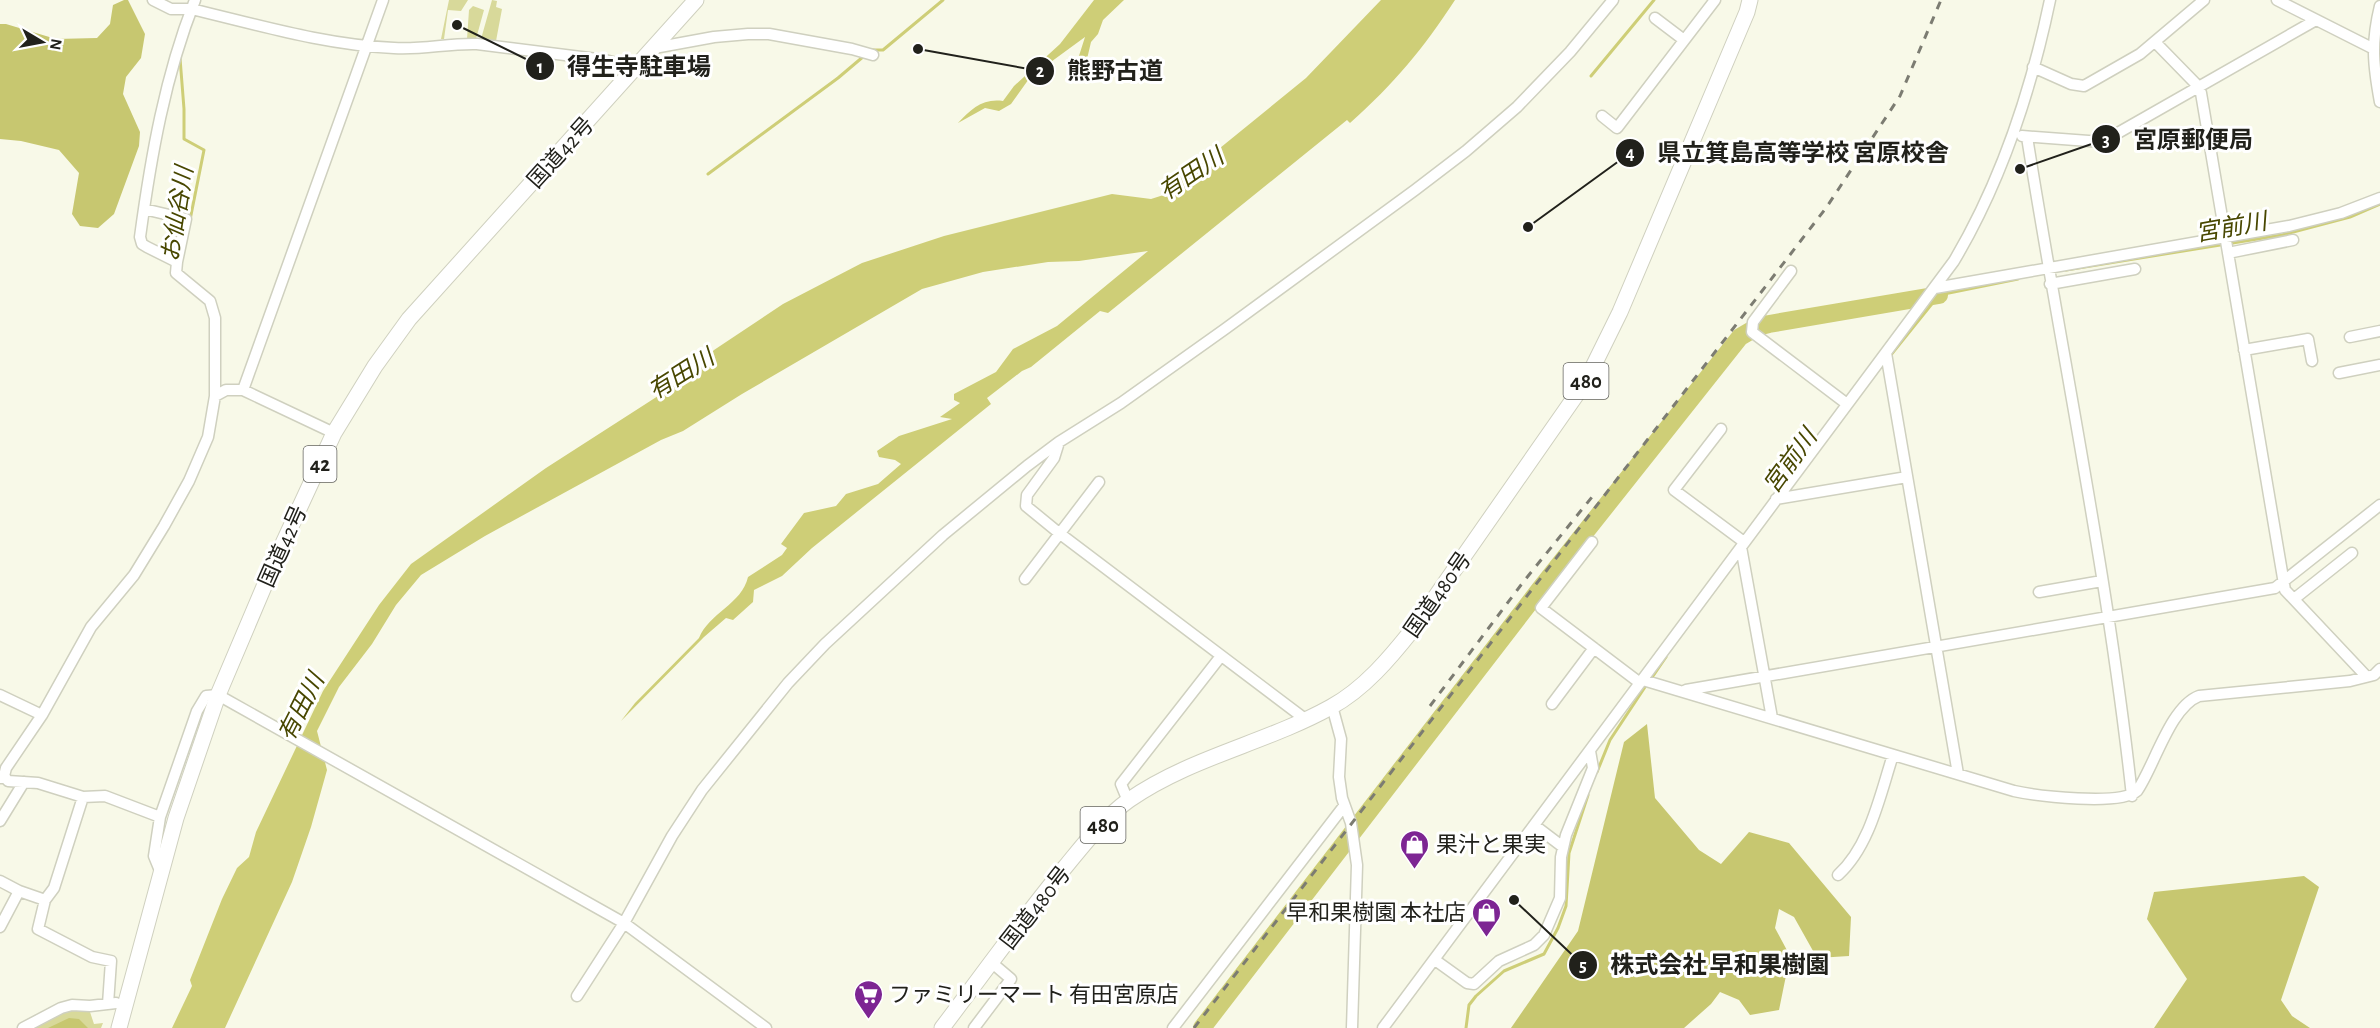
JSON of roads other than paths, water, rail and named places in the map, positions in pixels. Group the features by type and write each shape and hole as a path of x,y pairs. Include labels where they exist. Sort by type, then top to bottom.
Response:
{"highway":[{"name":"国道42号","path":"119,1028 176,818 218,695 278,554 334,433 375,366 410,319 696,0"},
{"name":"国道480号","path":"945,1027 992,962 1094,833 1128,801 1177,772 1332,706 1372,675 1394,654 1586,381 1620,312 1751,4"}],"street":[{"path":"153,0 171,9 193,5 316,40 396,48 457,43 477,44 606,60 636,68"},
{"path":"243,390 383,0"},
{"path":"577,996 624,923 672,836 702,789 788,683 865,606 943,536 1027,466 1178,363 1466,151 1517,107 1570,52 1613,0"},
{"path":"1602,116 1617,128 1715,0"},
{"path":"1383,1028 1935,288 1974,227 2013,135 2050,0"},
{"path":"2033,67 2071,84 2084,86 2140,54 2204,0"},
{"path":"2277,0 2374,49"},
{"path":"177,262 142,244 140,237 152,155 162,107 193,5"},
{"path":"2380,6 2373,33 2374,70 2380,102"},
{"path":"1654,18 1684,40"},
{"path":"2013,135 2102,142 2316,20"},
{"path":"654,48 714,37 769,34 873,55"},
{"path":"2155,42 2201,93 2286,590 2375,675"},
{"path":"2027,137 2122,703 2132,796"},
{"path":"1935,288 2316,221 2380,198"},
{"path":"144,209 186,219 176,273 206,295 212,307 216,343 215,396 208,436 184,490 134,575 91,627 42,715 2,777 8,781 38,783 83,797 105,796 160,817"},
{"path":"2228,253 2292,240"},
{"path":"2050,284 2135,269"},
{"path":"1791,271 1753,322 1752,332 1847,404"},
{"path":"2350,337 2380,331"},
{"path":"2244,350 2308,339 2312,361"},
{"path":"1886,353 1958,774"},
{"path":"2339,373 2380,365"},
{"path":"215,396 226,390 243,390 334,433"},
{"path":"1721,429 1674,490 1743,545 1772,718"},
{"path":"1059,442 1054,459 1025,500 1026,506 1305,719"},
{"path":"1776,499 1907,477"},
{"path":"1024,579 1099,482"},
{"path":"1683,690 2275,588 2380,505"},
{"path":"1592,542 1541,608 1642,682 1683,690 2028,794 2088,798 2132,796 2142,784 2176,719 2192,699 2199,696 2332,683 2375,675"},
{"path":"2294,599 2352,553"},
{"path":"2039,592 2102,581"},
{"path":"1552,704 1594,648"},
{"path":"1128,801 1121,784 1221,656"},
{"path":"0,695 42,715"},
{"path":"162,875 154,856 160,817 197,711 206,696 218,695 624,923 766,1028"},
{"path":"1332,706 1341,739 1339,777 1344,806 1354,838 1358,878 1352,1028"},
{"path":"1435,960 1467,983 1474,984 1499,961 1539,942 1560,898 1563,847 1578,801 1593,768 1590,751"},
{"path":"1838,875 1852,862 1868,834 1893,755"},
{"path":"0,821 24,782"},
{"path":"83,797 54,888 45,900 38,929 92,957 111,961 108,1004"},
{"path":"1173,1028 1344,806"},
{"path":"1534,825 1563,847"},
{"path":"0,881 19,891 45,900"},
{"path":"0,927 19,891"},
{"path":"974,1028 1011,979 992,962"},
{"path":"22,1028 61,1008 72,1005 90,1006 126,1002"}],"water":[{"path":"1094,0 1124,0 1103,20 1098,34 1091,42 1084,72 1071,81 1085,37 1044,67 1036,69 1011,104 999,111 985,108 958,123 983,103 1003,101 1014,86 1060,44"},
{"name":"有田川","path":"1381,0 1455,0 1407,65 1350,123 1347,120 1108,313 1100,311 1031,367 1022,371 987,398 991,404 812,548 782,576 754,590 753,602 733,620 726,618 704,637 621,721 635,703 699,638 710,622 732,602 745,586 748,577 782,555 787,548 781,544 804,513 836,506 846,494 878,484 901,464 895,460 879,457 877,451 899,436 952,419 940,417 960,403 954,400 954,394 996,372 1013,349 1057,326 1148,251 983,272 922,289 683,431 661,440 485,536 421,575 396,605 372,644 339,687 317,731 327,770 311,827 292,882 225,1028 172,1028 192,986 190,980 222,899 237,868 249,857 256,832 323,691 379,605 411,564 546,468 686,378 714,350 783,304 862,263 944,236 1112,194 1151,199 1173,192 1174,181 1204,161 1306,78"}],"waterway":[{"path":"872,50 883,50 943,0"},
{"path":"1591,76 1654,0"},
{"path":"708,174 838,78 864,56"},
{"name":"お仙谷川","path":"180,58 184,139 204,150 190,220"},
{"name":"宮前川","path":"2066,270 2282,235 2350,217 2380,204"},
{"name":"宮前川","path":"1890,356 1939,295 2018,279"},
{"path":"1202,1028 1540,589 1740,337 1757,327 1769,324 1939,295"},
{"name":"宮前川","path":"1651,679 1666,657"},
{"name":"宮前川","path":"1597,772 1610,740 1647,684"},
{"name":"宮前川","path":"1466,1028 1469,1005 1476,996 1504,971 1544,954 1558,928 1566,906 1569,853 1588,795"}],"railway":[{"path":"1194,1028 1826,208 1900,96 1941,0"},
{"path":"1430,706 1524,581 1592,497"}],"place":[{"name":"得生寺駐車場","path":"457,25"},
{"name":"熊野古道","path":"918,49"},
{"name":"宮原郵便局","path":"2020,169"},
{"name":"県立箕島高等学校 宮原校舎","path":"1528,227"},
{"name":"果汁と果実","path":"1415,870"},
{"name":"株式会社 早和果樹園","path":"1514,900"},
{"name":"早和果樹園 本社店","path":"1487,938"},
{"name":"ファミリーマート 有田宮原店","path":"868,1020"}]}
